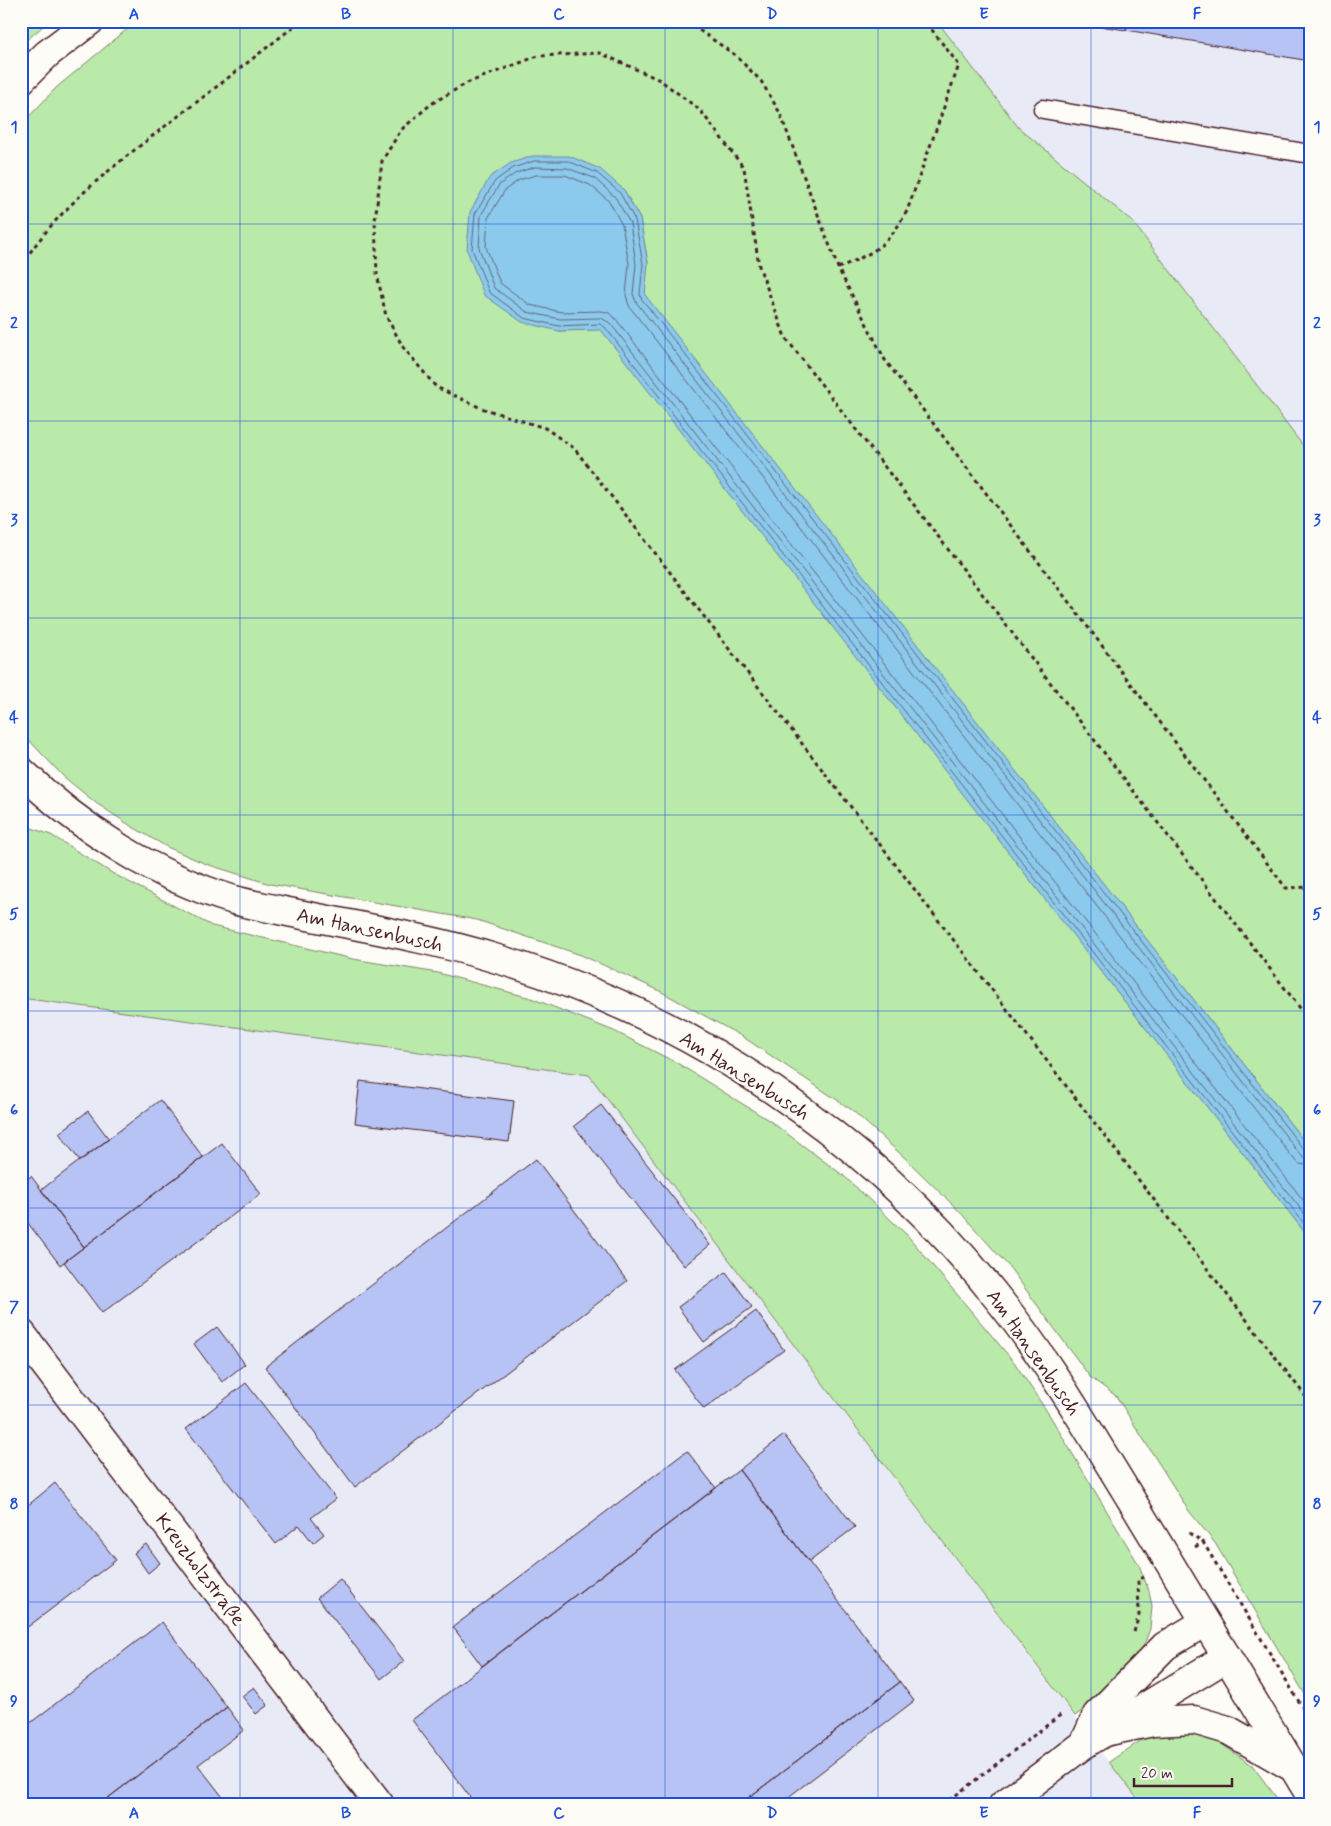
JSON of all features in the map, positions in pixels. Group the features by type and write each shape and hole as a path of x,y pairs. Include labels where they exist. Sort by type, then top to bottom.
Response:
{"main road":[{"path":"21,80 47,54 90,21"},
{"name":"Am Hansenbusch","path":"21,771 61,807 96,833 130,855 166,874 236,900 436,943 496,958 588,991 662,1024 736,1065 825,1127 891,1183 948,1238 1000,1301 1062,1388 1310,1795"},
{"name":"Kreuzholzstraße","path":"21,1333 380,1805"},
{"path":"1094,1738 1097,1715 1165,1646 1205,1622"},
{"path":"1003,1805 1094,1738 1227,1657"},
{"path":"1094,1738 1153,1722 1194,1720 1228,1730 1292,1767"}],"lane":[{"path":"1043,109 1310,154"}],"path":[{"path":"21,266 32,249 62,212 110,169 301,21"},
{"path":"686,21 736,54 760,81 780,113 838,268 884,360 1286,888 1310,888"},
{"path":"838,268 881,247 896,230 907,211 959,66 925,21"},
{"path":"1310,1021 785,337 758,266 744,168 700,110 660,80 600,53 538,56 467,83 432,104 401,130 382,162 375,221 377,274 386,316 403,347 436,387 481,408 545,428 574,448 1310,1402"},
{"path":"1134,1633 1139,1614 1138,1580 1203,1542 1310,1720"},
{"path":"943,1805 1069,1709"}],"shaded area":[{"path":"937,21 1310,21 1310,455 1132,221 1019,128"},
{"path":"21,998 589,1075 1141,1805 21,1805"}],"green space":[{"path":"21,21 49,21 21,45"},
{"path":"137,21 937,21 1019,128 1132,221 1310,455 1310,1149 644,295 648,263 640,219 624,190 559,331 601,329 1310,1239 1310,1703 1215,1543 1189,1511 1116,1396 1090,1377 1010,1268 959,1211 852,1110 743,1037 658,990 581,955 477,920 270,884 206,864 167,847 96,803 64,777 21,732 21,125 57,87"},
{"path":"21,824 51,835 112,873 212,926 353,959 438,973 531,998 614,1031 677,1063 770,1121 844,1176 907,1235 1014,1362 1050,1416 1139,1565 1149,1591 1152,1606 1150,1629 1144,1645 1112,1688 1075,1716 589,1075 21,998"},
{"path":"1171,1729 1200,1732 1220,1743 1252,1765 1282,1805 1142,1805 1109,1762 1146,1737"}],"water":[{"path":"533,156 569,156 600,169 624,190 640,219 648,263 645,295 1310,1149 1310,1239 601,330 559,331 522,322 484,295 467,250 470,212 490,177 511,163"}],"building":[{"path":"1080,21 1127,21 1126,30 1080,23"},
{"path":"1127,21 1310,21 1310,61 1126,30"},
{"path":"360,1081 514,1101 509,1142 355,1123"},
{"path":"160,1100 203,1157 84,1247 41,1190"},
{"path":"601,1105 710,1245 684,1266 574,1126"},
{"path":"88,1111 109,1139 80,1161 59,1133"},
{"path":"222,1143 261,1194 102,1313 64,1262"},
{"path":"536,1159 627,1281 355,1487 265,1367"},
{"path":"31,1176 84,1247 60,1265 21,1214 21,1184"},
{"path":"726,1272 752,1307 704,1342 678,1307"},
{"path":"756,1311 784,1350 704,1409 675,1370"},
{"path":"217,1327 245,1364 222,1382 194,1344"},
{"path":"246,1383 336,1499 311,1518 324,1534 313,1543 299,1525 276,1544 186,1429"},
{"path":"784,1435 855,1527 809,1562 739,1470"},
{"path":"687,1451 716,1488 482,1666 453,1627"},
{"path":"739,1470 900,1682 739,1805 476,1805 412,1720"},
{"path":"55,1483 116,1560 21,1632 21,1499 27,1506"},
{"path":"146,1544 160,1563 148,1573 134,1553"},
{"path":"340,1579 404,1661 381,1679 317,1598"},
{"path":"162,1622 227,1707 99,1805 21,1805 21,1730"},
{"path":"900,1682 914,1701 778,1805 739,1805"},
{"path":"254,1687 268,1705 256,1714 242,1696"},
{"path":"227,1707 244,1730 198,1765 229,1805 99,1805"},
{"path":"302,1798 307,1805 293,1805"}]}
